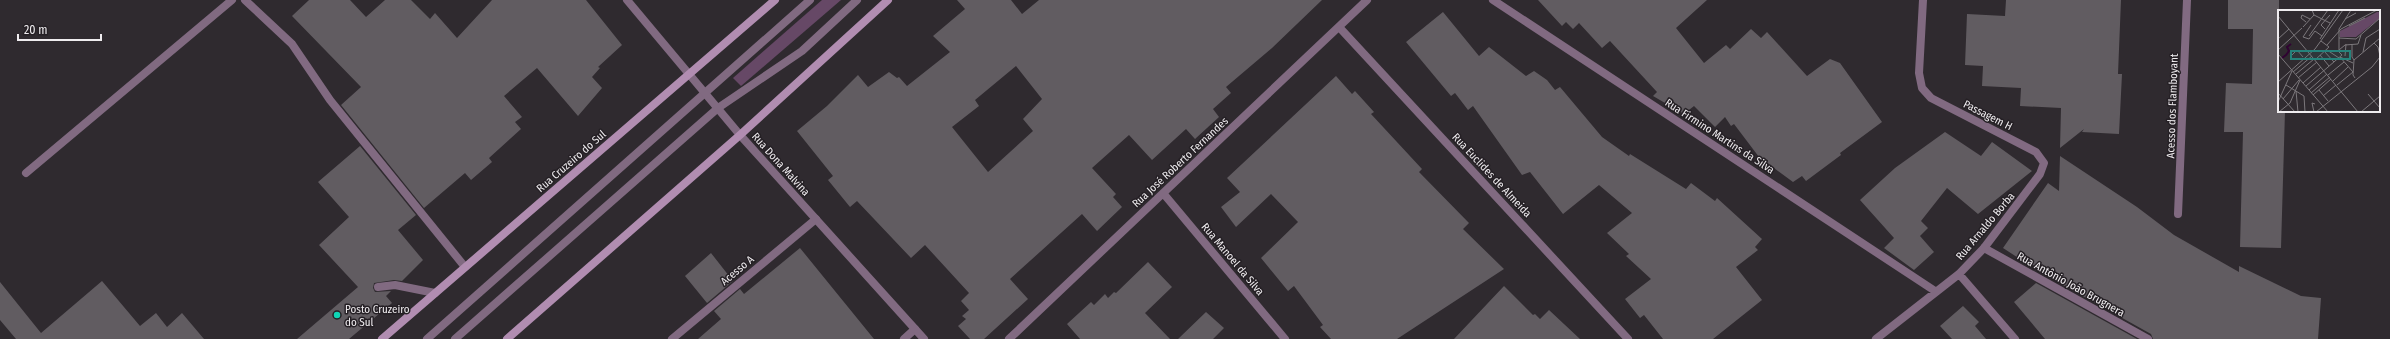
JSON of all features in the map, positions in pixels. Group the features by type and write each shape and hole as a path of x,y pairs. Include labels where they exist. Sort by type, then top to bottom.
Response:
{"main road":[{"name":"Rua Cruzeiro do Sul","path":"382,339 688,73 775,0"},
{"path":"507,339 740,135 888,0"}],"street":[{"path":"26,172 232,0"},
{"path":"245,0 292,44 330,100 465,267"},
{"name":"Rua Dona Malvina","path":"627,0 740,135 924,339"},
{"path":"427,339 704,92 810,0"},
{"path":"455,339 718,108 802,50 857,0"},
{"name":"Rua José Roberto Fernandes","path":"1008,339 1368,0"},
{"name":"Rua Firmino Martins da Silva","path":"1493,0 1935,291"},
{"name":"Passagem H","path":"1923,0 1919,73 1922,88 1931,98 2036,152 2044,163"},
{"name":"Acesso dos Flamboyant","path":"2178,214 2187,0"},
{"name":"Rua Euclides de Almeida","path":"1339,27 1628,339"},
{"name":"Rua Arnaldo Borba","path":"1876,339 1935,291 1959,274 1984,248 2040,174 2044,163"},
{"name":"Rua Manoel da Silva","path":"1164,193 1285,339"},
{"name":"Acesso A","path":"672,339 816,219"},
{"name":"Rua Antônio João Brugnera","path":"1984,248 2148,339"},
{"path":"1959,274 2015,339"},
{"path":"378,287 395,285 435,293"},
{"path":"904,339 915,329"}],"shaded area":[{"path":"822,0 841,0 741,86 733,78"}],"building":[{"path":"309,0 350,0 366,17 385,0 411,0 430,19 435,13 457,38 492,0 586,0 622,45 598,67 600,68 592,77 602,88 578,116 537,68 504,96 522,117 515,122 521,129 489,158 492,162 471,180 465,173 424,208 341,105 361,87 292,16"},
{"path":"957,0 1011,0 1022,14 1039,0 1322,0 1272,48 1226,87 1231,93 1213,109 1219,117 1195,139 1186,129 1152,160 1129,135 1092,168 1116,194 1113,197 1122,207 1097,231 1082,214 1010,279 1028,299 984,339 970,339 958,326 966,319 962,316 969,310 961,301 969,293 925,245 911,258 857,201 850,207 828,180 833,176 797,131 827,106 858,75 868,87 889,72 897,78 899,77 907,86 950,52 933,36 965,9","holes":["1016,66 1042,99 1023,119 1033,131 988,172 952,127 979,106 975,100"]},
{"path":"1538,0 1707,0 1676,28 1704,63 1726,45 1730,49 1751,29 1761,38 1767,32 1807,76 1830,59 1840,63 1882,122 1840,153 1841,155 1806,181 1802,176 1793,182 1759,157 1734,124 1731,126 1725,117 1715,127 1694,106 1684,114 1653,96 1657,92 1610,41 1602,48 1579,23 1573,29 1566,22 1562,26"},
{"path":"2006,0 2121,0 2118,74 2122,74 2119,134 2082,132 2084,129 2060,148 2061,108 2020,106 2021,88 1982,86 1983,66 1965,65 1967,14 2005,16"},
{"path":"2228,0 2279,0 2278,112 2285,112 2281,248 2240,247 2243,132 2224,132 2226,83 2252,84 2253,29 2228,29"},
{"path":"1443,12 1479,56 1489,47 1526,76 1534,71 1547,80 1555,90 1560,87 1602,137 1629,156 1630,154 1686,189 1691,183 1715,201 1717,198 1762,239 1755,247 1758,250 1736,267 1762,300 1713,339 1663,339 1644,315 1640,318 1625,299 1651,279 1626,256 1629,254 1607,233 1632,213 1599,185 1563,214 1530,172 1522,175 1473,106 1468,110 1455,93 1451,96 1406,42"},
{"path":"1336,76 1352,94 1355,91 1374,112 1371,114 1422,169 1419,172 1469,223 1463,229 1504,269 1397,339 1331,339 1320,327 1323,325 1294,286 1288,291 1261,258 1298,222 1271,194 1236,227 1221,207 1240,192 1227,178"},
{"path":"1945,132 1981,156 1992,142 2032,171 1978,214 1947,188 1921,221 1928,228 1920,236 1934,252 1914,270 1884,248 1894,238 1860,200 1895,168"},
{"path":"360,146 416,215 398,230 423,260 402,281 394,280 374,283 373,288 375,292 391,291 386,296 392,303 349,339 297,339 358,287 319,245 349,217 318,182"},
{"path":"2060,156 2137,207 2174,235 2239,272 2239,266 2301,296 2321,298 2318,339 2153,339 2151,334 2045,275 2049,272 2023,261 2003,248 2048,183 2059,191"},
{"path":"800,248 874,339 698,339 721,319 714,311 740,289 744,294"},
{"path":"711,253 733,281 707,303 685,276"},
{"path":"1148,262 1172,287 1145,313 1170,339 1080,339 1067,324 1091,302 1094,305 1105,294 1108,298 1114,292 1116,293"},
{"path":"102,281 140,326 156,313 167,327 182,313 204,339 16,339 0,320 0,282 41,333"},
{"path":"2036,283 2137,339 2045,339 2014,302"},
{"path":"1504,286 1533,315 1535,314 1540,319 1549,310 1580,339 1454,339"},
{"path":"1963,306 1979,322 1975,326 1986,339 1952,339 1940,326"},
{"path":"1206,312 1224,328 1213,339 1178,339"}],"place":[{"name":"Posto Cruzeiro do Sul","path":"337,315"}]}
